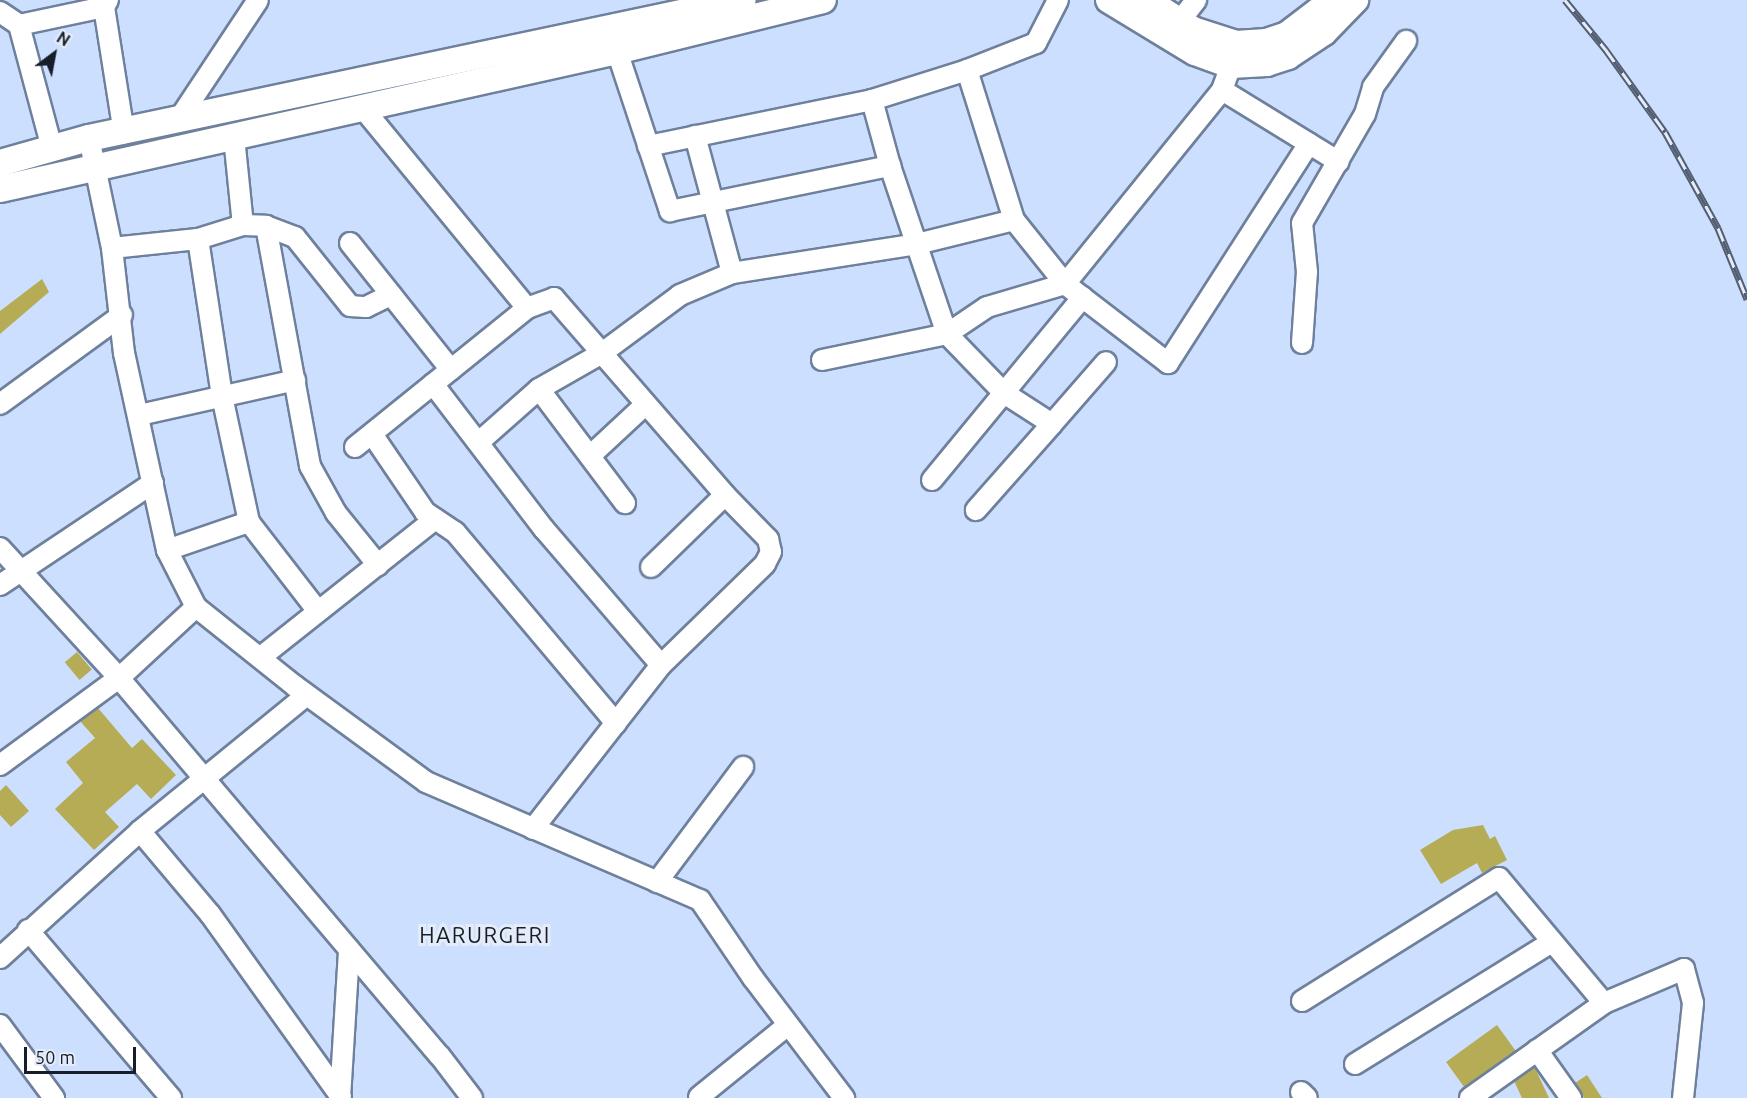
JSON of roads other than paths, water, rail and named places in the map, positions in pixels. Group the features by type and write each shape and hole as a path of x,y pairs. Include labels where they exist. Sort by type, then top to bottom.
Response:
{"main road":[{"path":"0,163 89,138 177,122 299,92 743,0"},
{"path":"0,189 98,169 617,51 824,0"},
{"path":"1109,0 1206,45 1266,42 1287,35 1333,0"},
{"path":"1146,0 1179,22 1231,65 1267,63 1288,56 1324,32 1355,0"}],"street":[{"path":"177,122 258,0"},
{"path":"648,146 872,100 967,70 1036,43 1058,0"},
{"path":"1179,22 1196,0"},
{"path":"19,25 106,3 124,133"},
{"path":"0,12 19,25 52,148"},
{"path":"1302,343 1307,272 1302,223 1365,114 1372,87 1406,41"},
{"path":"617,51 670,211 713,200 890,166"},
{"path":"822,360 947,334 987,307 1065,284 1222,90 1231,65"},
{"path":"967,70 1014,220 1065,284 1168,363 1309,143"},
{"path":"1222,90 1339,162"},
{"path":"872,100 890,166 947,334 1004,393 1052,423"},
{"path":"363,108 527,308"},
{"path":"695,136 732,273"},
{"path":"234,137 243,225"},
{"path":"89,138 98,169 112,248 122,315 124,352 167,550 196,607 307,695 426,782 700,900 788,1025 844,1098"},
{"path":"479,442 539,389 602,353 680,296 732,273 917,244 1014,220"},
{"path":"112,248 198,238 243,225 267,226 295,237 350,306 366,307 391,295"},
{"path":"267,226 310,466 336,513 378,565"},
{"path":"198,238 222,396 249,522 317,610"},
{"path":"350,243 451,370"},
{"path":"932,480 1083,297"},
{"path":"355,447 527,308 554,298 725,495 768,539 771,552 765,564 661,665 533,829"},
{"path":"0,404 122,315"},
{"path":"976,510 1106,362"},
{"path":"139,415 295,380"},
{"path":"433,384 544,529 661,665"},
{"path":"539,389 625,504"},
{"path":"590,456 646,404"},
{"path":"372,434 425,512 455,532 616,723"},
{"path":"0,585 153,483"},
{"path":"651,567 725,495"},
{"path":"261,657 317,610 435,519"},
{"path":"167,550 249,522"},
{"path":"0,548 119,678 349,949 471,1098"},
{"path":"0,765 119,678 196,607"},
{"path":"0,958 28,930 140,831 202,778 307,695"},
{"path":"657,882 743,767"},
{"path":"140,831 210,914 341,1097"},
{"path":"1302,1001 1498,878 1604,1003"},
{"path":"28,930 171,1098"},
{"path":"1355,1064 1552,942"},
{"path":"341,1097 349,949"},
{"path":"1470,1098 1604,1003 1684,969 1693,1003 1683,1098"},
{"path":"0,1025 54,1098"},
{"path":"699,1098 788,1025"},
{"path":"1537,1050 1571,1098"}],"railway":[{"path":"1565,0 1606,50 1665,132 1718,228 1747,299"}],"district":[{"name":"HARURGERI","path":"485,935"}]}
